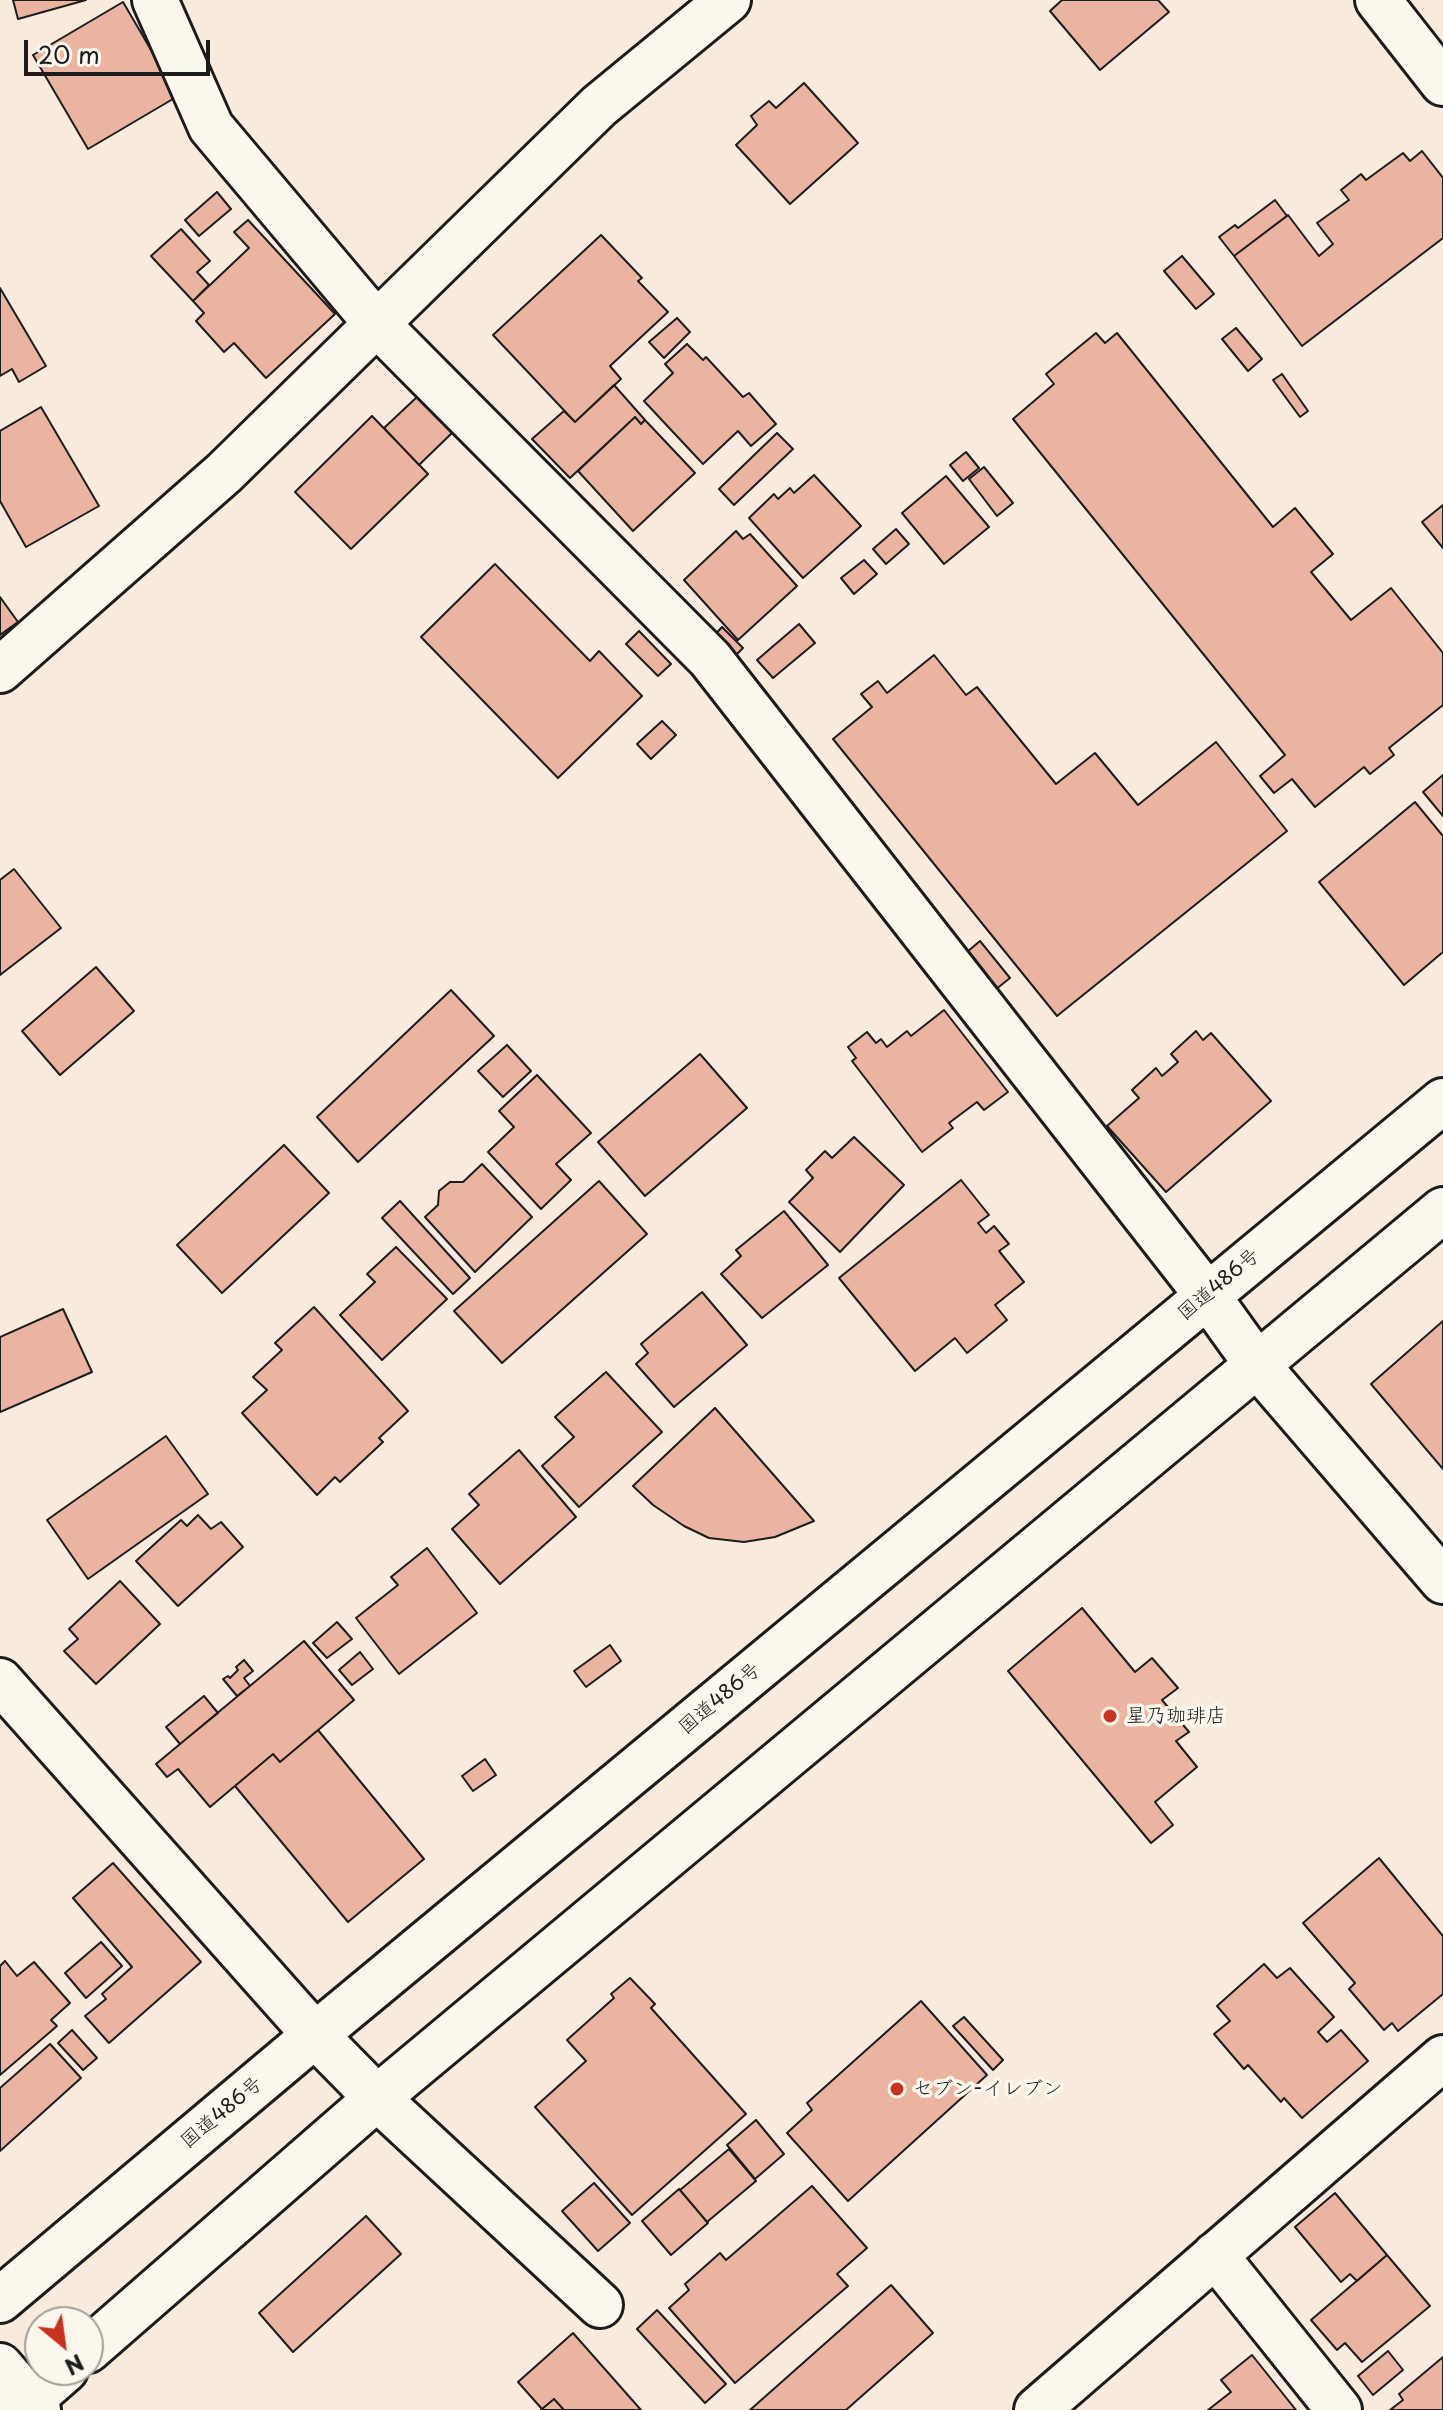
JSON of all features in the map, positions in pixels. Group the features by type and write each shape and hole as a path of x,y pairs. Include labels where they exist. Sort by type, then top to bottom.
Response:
{"main road":[{"path":"155,0 211,127 376,323 710,659 1207,1295 1258,1366 1443,1581"},
{"path":"0,670 224,473 599,106 728,0"},
{"path":"1378,0 1443,83"},
{"name":"国道486号","path":"0,2300 315,2035 1443,1101"},
{"path":"104,2336 377,2098 1443,1210"},
{"path":"0,1681 315,2035 377,2098 600,2305"},
{"path":"1037,2410 1443,2058"},
{"path":"1215,2255 1339,2410"},
{"path":"0,2366 29,2407 49,2386"}],"building":[{"path":"13,0 86,0 18,19"},
{"path":"1062,0 1158,0 1169,12 1100,70 1050,11"},
{"path":"123,2 178,96 88,149 33,55"},
{"path":"804,83 858,143 790,204 736,145 757,125 751,116 769,101 776,108"},
{"path":"1422,151 1443,178 1443,238 1302,346 1234,256 1288,215 1319,256 1333,244 1317,223 1349,200 1341,190 1361,174 1366,180 1403,153 1410,161"},
{"path":"217,192 231,209 199,236 185,220"},
{"path":"1275,200 1287,216 1234,256 1219,237 1235,225 1238,228"},
{"path":"248,220 335,314 266,378 234,343 224,352 196,321 204,313 193,301 249,248 234,232"},
{"path":"181,229 210,261 197,272 209,285 193,301 151,256"},
{"path":"601,235 642,278 638,281 668,312 610,366 621,379 575,422 493,335"},
{"path":"1182,256 1214,294 1196,309 1164,271"},
{"path":"0,288 46,366 19,382 12,369 0,376"},
{"path":"677,318 690,332 664,358 649,342"},
{"path":"1236,328 1262,359 1248,371 1222,339"},
{"path":"1096,333 1105,343 1117,333 1273,527 1295,508 1333,554 1311,572 1351,620 1391,588 1443,653 1443,705 1389,748 1394,755 1370,774 1364,767 1315,807 1292,779 1274,793 1260,776 1285,755 1013,419 1054,384 1046,374"},
{"path":"687,344 703,360 706,357 743,397 749,393 776,424 751,446 738,431 703,464 644,401 673,373 665,364"},
{"path":"1282,374 1308,411 1300,417 1273,380"},
{"path":"614,385 645,420 641,424 635,417 570,478 532,439 564,411 575,422"},
{"path":"417,397 453,432 419,465 384,428"},
{"path":"41,407 99,506 26,547 0,501 0,431"},
{"path":"372,416 428,474 351,549 295,492"},
{"path":"635,417 641,424 645,420 695,473 633,531 578,471"},
{"path":"777,433 793,449 734,505 719,489"},
{"path":"966,452 979,468 963,481 950,465"},
{"path":"984,467 1013,503 997,516 969,479"},
{"path":"814,475 861,526 803,578 749,518 774,494 778,499 790,488 794,493"},
{"path":"946,476 989,527 944,564 902,513"},
{"path":"1443,505 1443,548 1422,522"},
{"path":"896,529 909,544 886,564 873,549"},
{"path":"736,531 743,539 750,534 797,586 738,640 684,580"},
{"path":"864,560 877,574 854,594 841,578"},
{"path":"495,564 590,661 599,651 642,696 558,778 421,637"},
{"path":"0,597 18,622 0,635"},
{"path":"799,624 815,643 773,678 757,660"},
{"path":"722,627 743,648 734,657 713,637"},
{"path":"639,631 671,664 658,676 626,644"},
{"path":"934,655 966,695 977,687 1056,784 1095,753 1138,805 1216,742 1287,831 1057,1016 833,739 872,707 861,694 878,681 887,693"},
{"path":"662,721 676,735 651,759 637,744"},
{"path":"1443,775 1443,816 1423,792"},
{"path":"1415,802 1443,836 1443,952 1404,985 1319,882"},
{"path":"14,869 61,928 0,975 0,880"},
{"path":"980,941 1010,978 995,990 967,952"},
{"path":"96,967 134,1011 60,1075 22,1031"},
{"path":"451,990 494,1036 358,1162 317,1117"},
{"path":"944,1010 1008,1092 984,1110 977,1102 949,1123 953,1128 922,1152 852,1061 856,1058 848,1047 867,1032 876,1043 881,1039 887,1047 907,1031 911,1036"},
{"path":"1196,1031 1203,1040 1211,1033 1271,1101 1166,1192 1107,1126 1139,1098 1132,1090 1156,1068 1162,1076 1178,1062 1171,1054"},
{"path":"507,1045 531,1071 503,1097 478,1071"},
{"path":"700,1054 747,1108 645,1196 598,1142"},
{"path":"537,1075 591,1133 556,1164 571,1180 541,1209 488,1152 514,1127 499,1111"},
{"path":"854,1137 904,1185 840,1252 789,1202 813,1178 806,1170 825,1151 832,1158"},
{"path":"284,1145 329,1193 222,1293 177,1245"},
{"path":"482,1164 532,1217 475,1272 425,1217 438,1205 439,1191 450,1182 463,1182"},
{"path":"961,1180 989,1215 978,1223 986,1233 994,1226 1009,1244 999,1251 1024,1282 995,1305 1007,1320 967,1353 955,1338 915,1371 839,1278"},
{"path":"599,1181 647,1234 502,1363 454,1311"},
{"path":"400,1201 470,1278 453,1294 382,1218"},
{"path":"784,1211 828,1265 762,1318 721,1274 741,1256 736,1250"},
{"path":"396,1247 447,1299 382,1360 340,1315 375,1282 367,1274"},
{"path":"702,1292 747,1345 674,1407 636,1364 648,1353 641,1344"},
{"path":"314,1307 408,1411 379,1438 383,1442 340,1482 335,1477 317,1495 242,1413 267,1390 253,1377 282,1350 275,1343"},
{"path":"63,1309 92,1372 0,1412 0,1337"},
{"path":"1443,1321 1443,1469 1371,1384"},
{"path":"606,1372 662,1432 579,1507 542,1466 574,1437 555,1417"},
{"path":"715,1408 814,1521 775,1537 744,1542 709,1538 653,1505 633,1486"},
{"path":"166,1436 208,1494 88,1579 47,1520"},
{"path":"519,1450 576,1517 500,1584 452,1529 479,1505 469,1494"},
{"path":"198,1515 211,1529 221,1522 243,1547 178,1606 136,1561 181,1520 187,1526"},
{"path":"427,1548 477,1613 399,1674 356,1618 398,1585 391,1577"},
{"path":"120,1581 160,1624 96,1684 64,1651 78,1639 69,1629"},
{"name":"星乃珈琲店","path":"1082,1608 1135,1672 1152,1658 1178,1688 1162,1700 1189,1732 1176,1741 1197,1767 1155,1802 1173,1825 1151,1843 1008,1671"},
{"path":"337,1622 352,1639 327,1658 313,1643"},
{"path":"304,1641 354,1700 280,1762 273,1754 210,1807 178,1769 167,1777 156,1764"},
{"path":"610,1645 621,1661 586,1687 574,1671"},
{"path":"360,1652 373,1669 352,1685 339,1670"},
{"path":"244,1660 253,1671 244,1678 250,1686 237,1696 223,1679 230,1678"},
{"path":"204,1696 218,1713 180,1744 166,1727"},
{"path":"318,1730 424,1859 348,1922 235,1786 273,1754 280,1762"},
{"path":"485,1759 496,1775 473,1791 462,1776"},
{"path":"1379,1858 1443,1936 1443,1994 1398,2031 1392,2023 1384,2030 1349,1989 1355,1983 1303,1923"},
{"path":"113,1863 201,1962 109,2043 85,2016 106,1999 102,1994 132,1967 73,1898"},
{"path":"101,1942 122,1966 86,1998 65,1973"},
{"path":"5,1961 17,1976 34,1962 70,2003 51,2020 57,2026 0,2075 0,1966"},
{"path":"1264,1964 1277,1978 1290,1968 1334,2017 1318,2032 1327,2042 1341,2030 1368,2061 1302,2118 1284,2098 1281,2102 1248,2065 1244,2069 1214,2034 1230,2021 1217,2006"},
{"path":"630,1978 655,2004 651,2008 746,2114 632,2215 535,2107 586,2061 567,2040 614,1998 611,1994"},
{"name":"セブン-イレブン","path":"921,2001 987,2075 848,2201 787,2133 812,2110 807,2103"},
{"path":"964,2017 1003,2060 993,2070 953,2026"},
{"path":"72,2030 97,2058 83,2070 58,2043"},
{"path":"50,2044 81,2078 0,2151 0,2088"},
{"path":"756,2120 784,2154 755,2179 727,2145"},
{"path":"729,2149 756,2181 707,2222 680,2190"},
{"path":"594,2183 630,2223 598,2251 562,2211"},
{"path":"812,2186 867,2248 837,2274 848,2286 735,2383 669,2308 689,2290 685,2284 720,2253 726,2260"},
{"path":"679,2189 708,2223 671,2255 642,2221"},
{"path":"1335,2193 1387,2255 1357,2281 1350,2274 1341,2282 1295,2227"},
{"path":"366,2216 401,2254 293,2352 259,2313"},
{"path":"1387,2255 1430,2306 1362,2362 1345,2343 1337,2350 1311,2320"},
{"path":"891,2285 933,2333 846,2410 750,2410"},
{"path":"657,2310 726,2384 705,2403 637,2329"},
{"path":"573,2333 641,2410 564,2410 554,2399 542,2409 518,2382"},
{"path":"1388,2351 1403,2370 1373,2395 1358,2376"},
{"path":"1252,2355 1296,2410 1208,2410 1231,2392 1221,2380"},
{"path":"1443,2357 1443,2410 1390,2410 1403,2400 1399,2394"},
{"path":"554,2399 564,2410 541,2410 542,2409"}],"place":[{"name":"星乃珈琲店","path":"1110,1716"},
{"name":"セブン-イレブン","path":"897,2089"}]}
